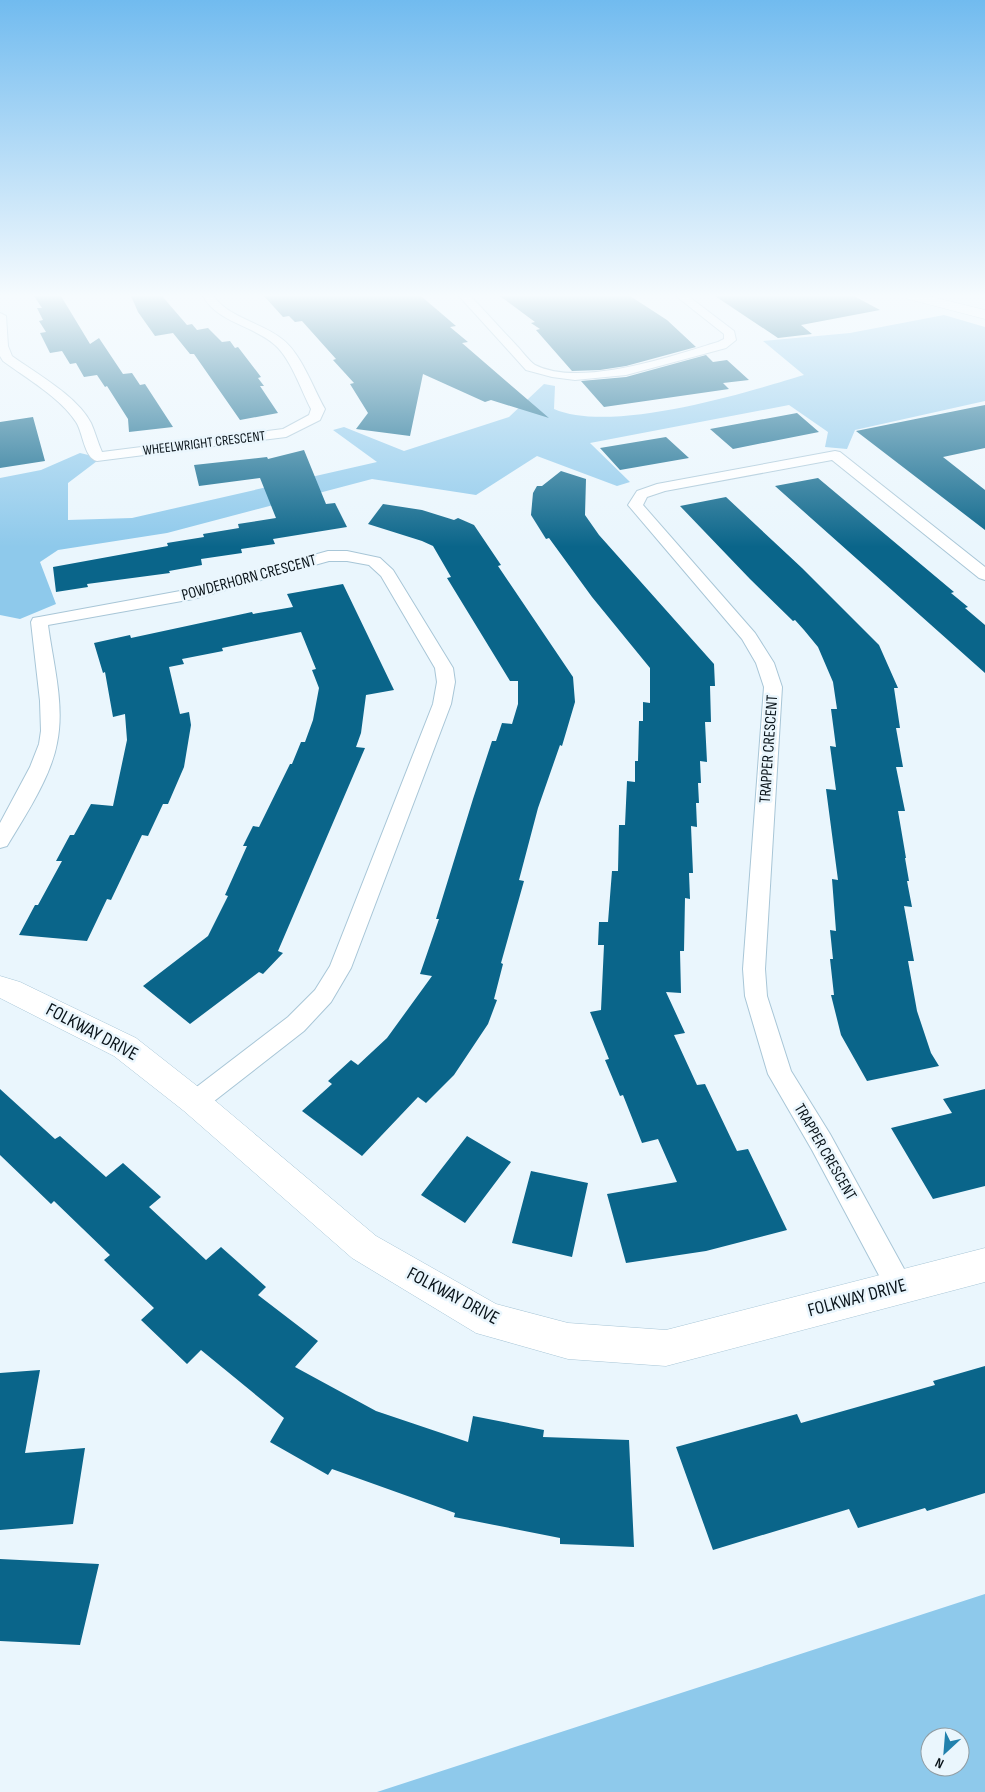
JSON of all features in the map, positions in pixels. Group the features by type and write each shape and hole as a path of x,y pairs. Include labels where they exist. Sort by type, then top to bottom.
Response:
{"street":[{"name":"WHEELWRIGHT CRESCENT","path":"36,380 64,400 75,411 84,423 97,457 286,433 315,417 318,409 302,380"},
{"name":"TRAPPER CRESCENT","path":"900,1287 821,1142 780,1074 756,996 754,969 773,687 765,663 749,638 635,505 642,494 662,488 835,455 985,574"},
{"name":"POWDERHORN CRESCENT","path":"0,841 38,771 48,746 51,724 39,622 193,594 328,556 347,556 374,560 387,573 444,668 446,682 442,704 340,968 323,996 296,1024 195,1102"},
{"name":"FOLKWAY DRIVE","path":"0,987 10,990 125,1047 195,1102 364,1247 489,1320 568,1341 666,1348 985,1265"}],"shaded area":[{"path":"788,380 985,380 985,401 855,430 847,449 825,447 828,432 789,405 590,443 630,482 617,486 537,456 476,495 372,479 167,533 58,550 40,562 56,604 20,619 0,615 0,478 41,470 80,453 101,458 68,483 68,520 132,518 377,462 333,430 344,427 404,451 509,417 544,384 555,386 554,409 579,415 609,417 678,408"},
{"path":"985,1594 985,1792 377,1792"}],"building":[{"path":"100,380 136,380 140,385 145,384 173,427 129,432 128,419 107,386 105,387"},
{"path":"212,380 259,380 264,386 260,386 278,413 240,420"},
{"path":"351,380 422,380 410,436 356,429 368,413 350,384 354,383"},
{"path":"435,380 504,380 549,418 491,400 485,402"},
{"path":"749,380 723,383 729,389 604,407 581,381"},
{"path":"985,405 985,448 943,457 985,490 985,530 856,431"},
{"path":"797,413 819,432 733,449 710,429"},
{"path":"33,417 45,461 0,468 0,422"},
{"path":"666,437 689,458 620,470 600,448"},
{"path":"304,450 326,504 335,503 347,527 273,539 275,544 241,549 242,553 201,559 202,565 169,571 170,573 87,584 88,587 56,592 53,567 168,546 167,543 204,537 203,534 239,528 238,524 276,518 260,478 199,486 194,465 267,457 268,459"},
{"path":"561,471 586,479 585,515 599,535 714,664 715,686 710,686 711,722 705,722 707,762 700,761 701,783 698,783 699,803 696,803 697,827 691,826 693,873 689,873 690,899 685,898 684,951 680,951 681,993 666,992 685,1033 674,1035 697,1085 705,1084 737,1151 748,1149 787,1230 706,1251 626,1263 607,1194 677,1182 658,1139 642,1143 623,1095 620,1096 605,1060 609,1059 590,1012 601,1010 604,945 598,945 599,922 608,922 612,871 618,871 619,825 625,825 627,781 635,782 635,761 638,761 639,721 643,721 643,702 650,703 650,668 592,597 549,538 546,539 531,515 533,493 537,486 542,486"},
{"path":"818,478 954,592 951,593 985,625 985,673 775,486"},
{"path":"726,497 802,568 879,645 898,688 894,688 900,728 896,728 903,767 896,767 905,811 898,811 912,907 904,906 914,961 908,961 917,1011 931,1053 939,1066 867,1081 841,1035 831,995 834,995 830,959 833,959 830,930 836,931 832,879 838,880 826,789 836,790 830,746 836,747 831,709 837,709 833,682 818,647 804,630 750,579 680,506"},
{"path":"383,504 422,510 454,520 458,518 474,525 501,565 498,566 573,677 575,702 562,746 560,745 538,808 519,880 524,881 501,963 503,964 494,999 497,1000 488,1024 454,1075 426,1103 418,1097 362,1156 302,1111 332,1084 328,1081 351,1060 358,1065 387,1038 432,976 420,974 439,919 436,919 473,799 492,741 496,741 502,723 512,724 518,704 518,681 510,681 447,578 451,577 433,546 368,524"},
{"path":"343,584 394,690 366,695 361,733 356,747 365,748 278,951 283,953 263,974 259,972 190,1024 143,986 208,936 228,896 225,895 247,846 243,846 253,826 259,827 290,764 292,764 301,742 305,742 313,720 319,688 312,670 316,669 301,632 222,648 223,651 182,659 184,664 169,667 180,714 189,712 191,725 184,767 168,804 163,804 148,836 142,835 111,900 107,899 87,941 19,935 62,861 56,861 70,835 74,835 91,804 113,806 127,740 125,714 113,717 105,672 103,673 94,643 130,635 131,638 252,612 253,614 293,607 287,594"},
{"path":"0,1089 55,1139 60,1136 106,1177 123,1163 161,1197 149,1207 206,1260 221,1247 266,1287 258,1295 318,1341 295,1367 376,1411 468,1442 473,1416 544,1430 543,1437 629,1440 634,1547 560,1544 560,1538 454,1517 455,1513 332,1469 328,1475 270,1442 284,1418 201,1350 187,1364 141,1320 154,1308 104,1260 110,1255 54,1201 51,1204 0,1155"},
{"path":"985,1089 985,1186 933,1199 891,1128 952,1113 943,1099"},
{"path":"467,1136 511,1162 465,1223 421,1195"},
{"path":"531,1171 588,1183 572,1257 512,1243"},
{"path":"985,1366 985,1493 927,1511 925,1508 858,1528 849,1509 713,1550 676,1447 797,1414 801,1423 935,1385 933,1381"},
{"path":"40,1370 25,1453 85,1448 73,1524 0,1530 0,1373"},
{"path":"0,1559 99,1564 80,1645 0,1641"}]}
